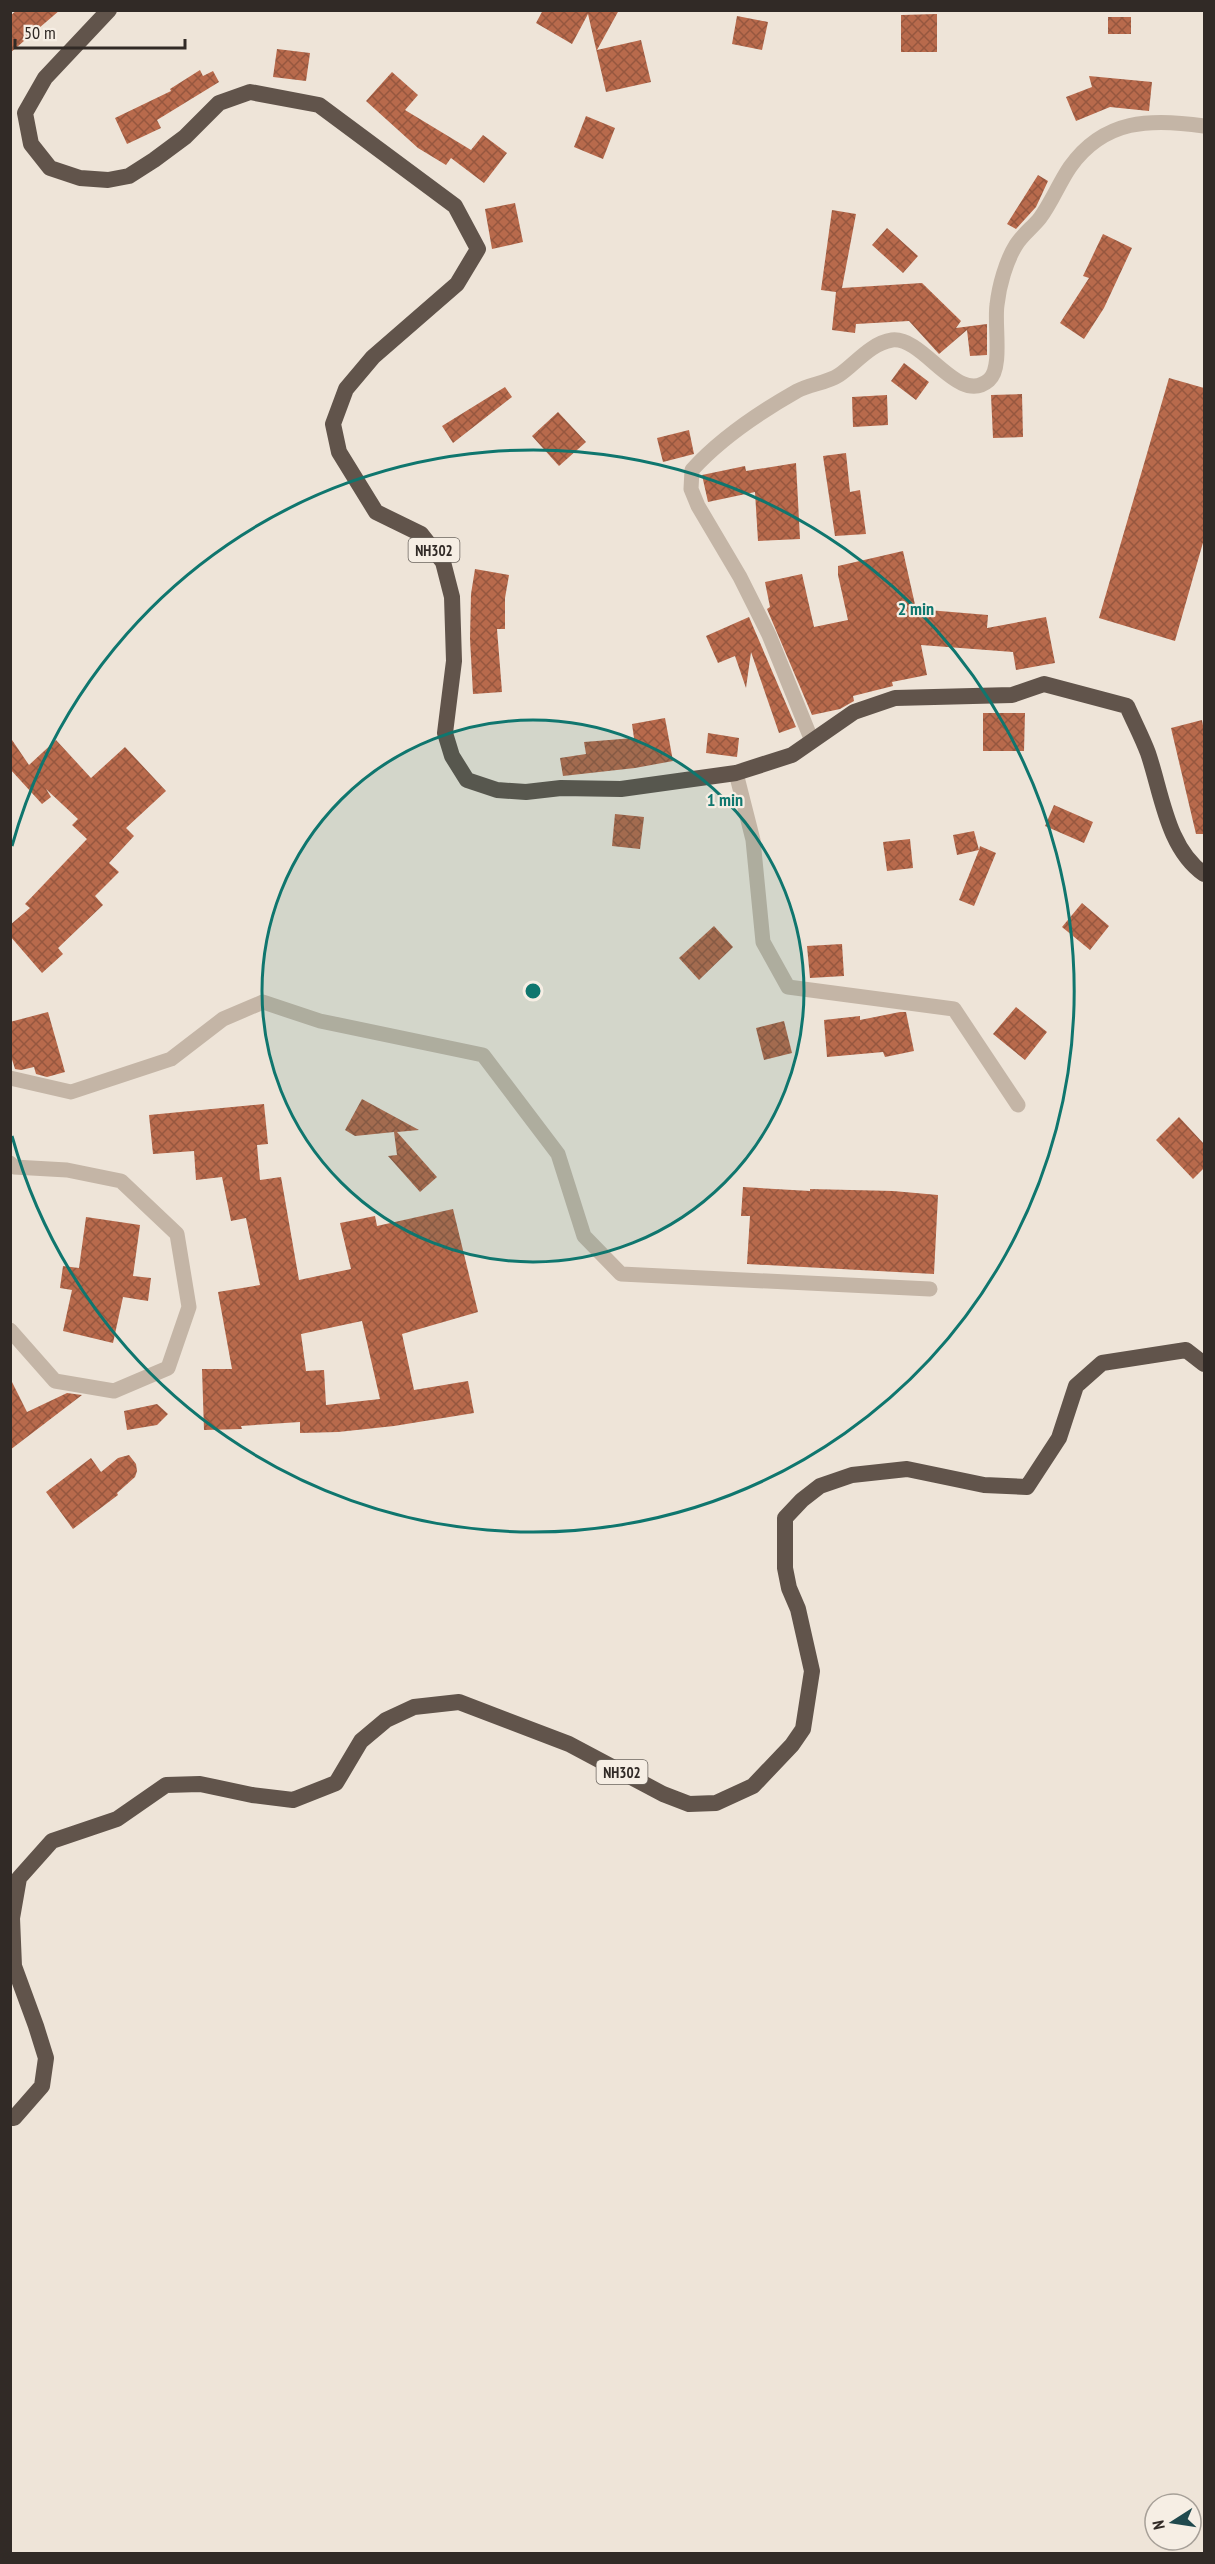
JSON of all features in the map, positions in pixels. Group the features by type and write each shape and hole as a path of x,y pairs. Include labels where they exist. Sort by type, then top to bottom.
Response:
{"highway":[{"name":"NH302","path":"109,10 45,78 26,113 31,144 50,168 80,178 108,180 129,176 185,137 219,103 250,92 277,95 319,105 455,206 478,249 457,284 396,335 346,389 333,424 339,452 376,512 421,534 443,562 452,597 454,661 445,733 452,756 467,780 497,790 621,789 736,773 792,755 855,712 895,698 1012,696 1044,684 1127,706 1148,753 1175,839 1195,867 1204,874"},
{"name":"NH302","path":"10,2118 14,2118 42,2086 46,2058 14,1966 12,1918 19,1878 52,1841 117,1819 166,1785 200,1784 252,1795 293,1800 336,1783 361,1741 386,1720 414,1707 459,1702 569,1744 663,1794 689,1804 716,1803 753,1786 792,1745 803,1729 812,1671 798,1609 789,1588 785,1568 785,1518 802,1500 820,1486 852,1474 907,1469 984,1485 1027,1486 1059,1438 1076,1386 1102,1363 1186,1350 1204,1364"}],"street":[{"path":"812,741 769,635 740,577 698,506 691,489 692,470 702,458 752,419 799,390 837,376 876,346 892,340 911,343 952,378 969,386 981,385 990,380 995,372 997,357 997,305 1003,279 1016,244 1041,217 1070,167 1103,135 1126,125 1149,122 1204,126"},
{"path":"736,773 753,840 763,942 788,987 954,1009 1018,1105"},
{"path":"10,1078 71,1092 171,1059 223,1018 263,1002 320,1021 483,1055 558,1154 584,1236 621,1274 930,1289"},
{"path":"10,1163 14,1167 68,1170 121,1181 177,1234 189,1307 168,1368 114,1391 55,1381 10,1330"}],"building":[{"path":"17,10 60,10 10,53 10,16"},
{"path":"543,10 619,10 597,50 641,40 651,82 606,92 588,14 572,44 536,23"},
{"path":"937,14 937,52 901,52 901,15"},
{"path":"737,16 768,22 762,50 732,44"},
{"path":"1108,17 1131,17 1131,34 1108,34"},
{"path":"277,49 310,53 306,81 273,77"},
{"path":"200,70 203,76 213,71 219,82 157,120 161,128 127,144 115,118 171,91 170,89"},
{"path":"392,72 418,95 405,110 471,150 483,135 507,153 484,183 451,158 446,165 418,148 366,101"},
{"path":"1089,76 1152,82 1149,111 1110,107 1076,121 1066,97 1092,87"},
{"path":"586,116 615,128 603,159 574,147"},
{"path":"1038,175 1048,181 1036,207 1016,229 1007,224"},
{"path":"515,203 523,242 492,249 485,209"},
{"path":"832,210 856,214 842,288 922,283 961,321 956,328 987,324 987,355 970,356 967,330 939,354 909,321 856,324 855,333 832,330 836,292 821,290"},
{"path":"887,228 918,256 903,273 872,245"},
{"path":"1103,234 1132,248 1104,308 1084,339 1060,323 1089,278 1083,276"},
{"path":"904,363 929,382 916,400 891,381"},
{"path":"1169,378 1204,388 1204,539 1175,641 1099,618"},
{"path":"505,387 512,397 453,443 442,426"},
{"path":"1022,394 1023,437 993,438 991,395"},
{"path":"887,395 888,425 853,427 852,397"},
{"path":"558,412 586,442 559,466 532,436"},
{"path":"689,430 694,454 663,462 657,438"},
{"path":"846,453 850,492 860,490 866,534 835,536 823,456"},
{"path":"796,463 800,539 758,541 755,492 708,502 702,475 745,466 746,471"},
{"path":"903,551 916,609 988,615 987,628 1046,617 1055,663 1016,670 1013,652 921,645 927,675 892,682 893,686 853,696 854,701 840,709 812,715 767,609 770,607 765,582 802,574 814,627 848,620 838,566"},
{"path":"475,569 509,575 505,598 505,629 497,629 502,692 473,694 470,639 471,594"},
{"path":"749,617 796,727 779,733 751,652 746,688 735,656 718,663 706,636"},
{"path":"983,713 1025,713 1024,751 983,751"},
{"path":"665,718 673,761 635,768 563,776 560,758 586,754 584,742 634,738 632,724"},
{"path":"1202,720 1204,731 1204,834 1196,834 1171,728"},
{"path":"708,733 739,738 737,757 706,753"},
{"path":"10,737 29,765 56,740 91,778 125,747 166,791 126,828 134,836 109,863 119,872 95,896 103,905 58,948 63,954 42,973 10,936 10,925 30,908 25,904 87,839 72,825 78,819 46,789 51,797 42,804 10,769"},
{"path":"1054,805 1093,822 1084,843 1045,826"},
{"path":"615,814 644,817 640,849 612,846"},
{"path":"974,831 979,850 957,855 953,835"},
{"path":"910,839 913,868 887,871 883,842"},
{"path":"980,846 996,853 974,906 959,900"},
{"path":"1082,903 1109,926 1090,950 1062,927"},
{"path":"714,926 733,947 699,980 679,958"},
{"path":"842,944 844,976 810,978 807,946"},
{"path":"1016,1007 1047,1032 1025,1060 993,1034"},
{"path":"48,1012 65,1072 47,1077 36,1074 34,1067 15,1069 10,1053 10,1022"},
{"path":"906,1012 914,1051 885,1057 883,1052 827,1057 824,1020 860,1016 860,1020"},
{"path":"784,1021 792,1053 764,1060 756,1028"},
{"path":"362,1099 419,1130 397,1132 437,1177 420,1192 388,1156 397,1155 394,1132 355,1136 345,1130"},
{"path":"264,1104 268,1144 257,1145 260,1180 281,1177 299,1280 351,1269 340,1223 375,1216 377,1226 453,1209 478,1312 402,1334 414,1390 468,1381 474,1413 394,1426 338,1432 300,1433 300,1422 241,1426 242,1429 204,1430 202,1369 232,1369 218,1292 260,1285 246,1218 231,1221 222,1177 196,1180 194,1151 153,1154 149,1115","holes":["362,1321 380,1399 326,1405 324,1370 306,1371 301,1334"]},
{"path":"1179,1117 1204,1144 1204,1168 1193,1179 1156,1140"},
{"path":"743,1187 810,1191 810,1189 893,1191 938,1195 934,1274 747,1264 750,1216 741,1216"},
{"path":"86,1217 140,1225 133,1276 151,1278 148,1301 123,1297 113,1343 63,1331 72,1290 60,1288 63,1266 79,1268"},
{"path":"10,1378 27,1412 67,1393 82,1395 10,1450"},
{"path":"157,1404 168,1414 157,1425 127,1430 124,1411"},
{"path":"129,1455 136,1464 135,1477 117,1493 118,1495 73,1529 46,1492 91,1458 101,1472 118,1458"}]}
